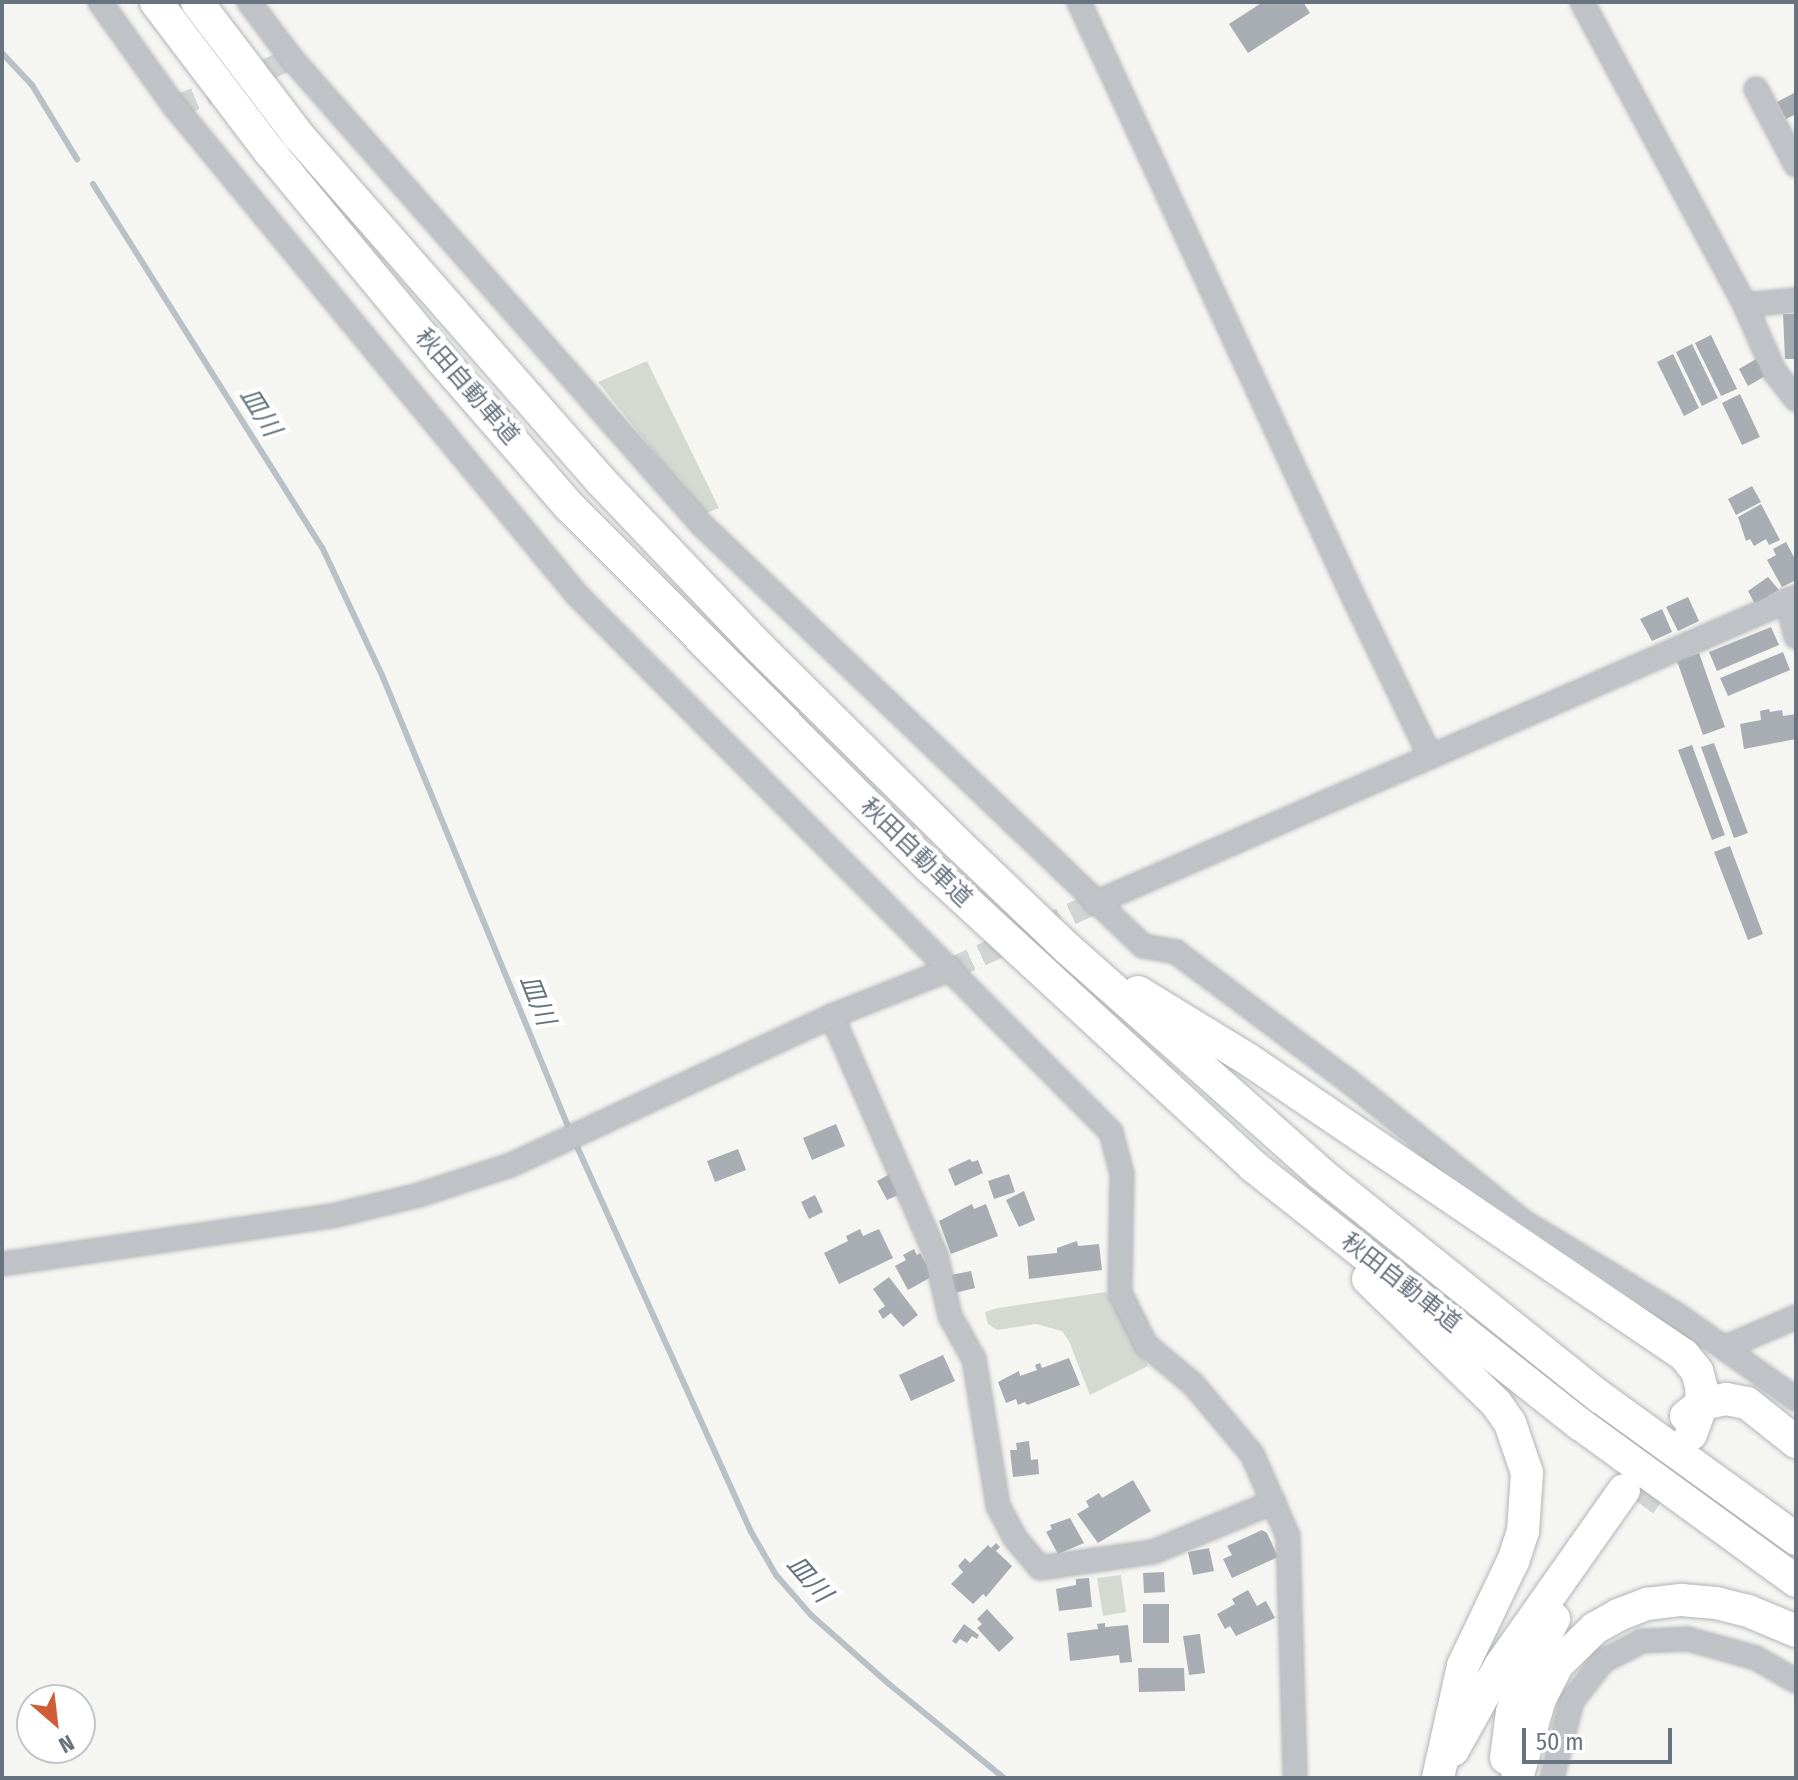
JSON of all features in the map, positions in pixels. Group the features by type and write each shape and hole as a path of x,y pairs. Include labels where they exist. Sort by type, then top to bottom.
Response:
{"highway":[{"name":"秋田自動車道","path":"156,2 280,164 442,360 570,507 925,863 1253,1166 1580,1424 1796,1581"},
{"name":"秋田自動車道","path":"197,2 298,135 601,481 760,648 1067,948 1320,1173 1600,1397 1796,1539"},
{"path":"1067,948 1249,1060 1684,1355 1697,1371 1702,1404"},
{"path":"1253,1166 1496,1403 1520,1445 1527,1473 1523,1531 1513,1561 1463,1666 1439,1778"},
{"path":"1683,1429 1702,1404 1726,1399 1747,1403 1796,1442"},
{"path":"1439,1778 1500,1666 1632,1497 1534,1653 1512,1712 1506,1744 1506,1778"},
{"path":"1517,1778 1540,1699 1557,1665 1595,1628 1618,1615 1647,1604 1681,1600 1716,1603 1748,1611 1796,1631"}],"street":[{"path":"100,2 175,107 577,595 1111,1132 1122,1174 1120,1293 1146,1345 1193,1384 1252,1454 1288,1536 1295,1778"},
{"path":"249,2 292,59 702,525 1095,903 1143,946 1176,952 1351,1083 1524,1222 1726,1347 1796,1399"},
{"path":"1079,2 1430,756"},
{"path":"1582,2 1745,305 1774,371 1796,399"},
{"path":"1756,89 1796,165"},
{"path":"1745,305 1796,300"},
{"path":"1095,903 1791,598 1796,637"},
{"path":"2,1264 336,1215 419,1195 485,1173 559,1142 832,1016 951,969"},
{"path":"832,1016 936,1255 950,1316 974,1359 998,1506 1015,1538 1040,1568 1153,1552 1274,1502"},
{"path":"1726,1347 1796,1317"},
{"path":"1552,1778 1572,1701 1603,1661 1642,1641 1688,1639 1756,1658 1796,1681"}],"shaded area":[{"path":"647,361 719,508 704,514 598,382"},
{"path":"1106,1292 1148,1366 1090,1395 1069,1341 1062,1331 1036,1324 997,1330 988,1324 985,1312 998,1308"},
{"path":"1121,1575 1126,1612 1103,1616 1097,1578"}],"building":[{"path":"1263,2 1303,2 1310,13 1248,53 1229,24"},
{"path":"1794,93 1796,114 1786,119 1777,102"},
{"path":"1783,314 1796,314 1796,359 1785,359"},
{"path":"1711,335 1737,389 1721,396 1695,343"},
{"path":"1692,344 1718,398 1702,406 1676,352"},
{"path":"1673,354 1699,408 1684,416 1657,362"},
{"path":"1756,359 1765,376 1748,386 1739,369"},
{"path":"1740,394 1760,437 1742,445 1722,403"},
{"path":"1752,486 1761,502 1736,515 1728,499"},
{"path":"1761,504 1780,540 1769,545 1766,539 1754,546 1750,539 1746,541 1738,517"},
{"path":"1786,542 1796,561 1796,580 1782,587 1767,560 1776,555 1773,549"},
{"path":"1768,577 1779,590 1755,604 1748,591"},
{"path":"1688,597 1699,621 1678,631 1666,607"},
{"path":"1662,609 1672,632 1652,641 1640,619"},
{"path":"1771,627 1779,645 1717,671 1709,652"},
{"path":"1783,652 1790,670 1728,696 1720,678"},
{"path":"1699,653 1725,727 1703,735 1677,661"},
{"path":"1769,709 1770,712 1782,710 1783,716 1796,714 1796,739 1744,749 1740,724 1761,720 1760,711"},
{"path":"1714,743 1748,833 1734,838 1701,747"},
{"path":"1692,745 1725,835 1712,840 1678,750"},
{"path":"1730,846 1763,934 1748,940 1714,852"},
{"path":"836,1124 845,1146 812,1160 803,1138"},
{"path":"738,1149 746,1170 715,1182 707,1161"},
{"path":"970,1159 972,1162 978,1160 983,1173 955,1186 948,1169"},
{"path":"890,1174 900,1194 887,1200 877,1181"},
{"path":"1009,1174 1015,1192 994,1199 988,1181"},
{"path":"1024,1191 1035,1220 1019,1227 1006,1200"},
{"path":"815,1195 823,1212 809,1219 801,1202"},
{"path":"972,1204 974,1209 986,1204 998,1236 951,1254 939,1221"},
{"path":"860,1229 863,1236 879,1229 893,1258 839,1284 824,1253 848,1241 846,1236"},
{"path":"1077,1241 1078,1246 1099,1244 1102,1270 1029,1279 1027,1256 1057,1253 1057,1248"},
{"path":"914,1249 917,1255 920,1253 933,1276 908,1290 895,1266 906,1260 903,1255"},
{"path":"971,1271 975,1288 955,1293 951,1275"},
{"path":"889,1277 918,1315 903,1327 891,1313 883,1319 878,1311 885,1306 873,1289"},
{"path":"943,1355 955,1381 911,1401 899,1375"},
{"path":"1069,1358 1080,1385 1027,1405 1025,1402 1018,1405 1016,1399 1006,1403 998,1382 1019,1371 1020,1376 1037,1370 1035,1365 1040,1363 1042,1368"},
{"path":"1029,1441 1031,1460 1038,1459 1039,1474 1013,1477 1010,1450 1017,1450 1016,1443"},
{"path":"1133,1480 1151,1511 1098,1543 1077,1514 1089,1507 1086,1501 1099,1493 1102,1498"},
{"path":"1070,1518 1084,1543 1058,1554 1046,1532 1052,1529 1050,1525"},
{"path":"1262,1530 1267,1533 1278,1557 1232,1578 1223,1559 1232,1555 1227,1546"},
{"path":"996,1543 1000,1547 996,1551 1012,1566 986,1597 983,1594 973,1604 951,1584 963,1572 958,1566 965,1558 970,1563 988,1545 991,1548"},
{"path":"1209,1548 1214,1571 1193,1575 1188,1552"},
{"path":"1164,1572 1165,1592 1144,1593 1143,1573"},
{"path":"1089,1578 1092,1607 1059,1611 1056,1589 1076,1585 1076,1579"},
{"path":"1248,1590 1257,1606 1266,1601 1275,1618 1236,1636 1230,1626 1225,1629 1217,1614 1235,1604 1232,1599"},
{"path":"1143,1604 1169,1604 1169,1643 1143,1643"},
{"path":"987,1609 1014,1638 999,1652 977,1628 982,1624 977,1619"},
{"path":"1105,1623 1105,1627 1128,1625 1132,1662 1120,1663 1119,1655 1070,1661 1067,1633 1098,1629 1097,1624"},
{"path":"964,1624 979,1635 977,1639 972,1636 967,1643 960,1639 956,1644 952,1641"},
{"path":"1200,1634 1205,1673 1189,1675 1183,1636"},
{"path":"1138,1668 1184,1668 1185,1691 1139,1692"}],"waterway":[{"name":"皿川","path":"2,53 32,85 77,159"},
{"name":"皿川","path":"93,184 322,547 382,675 570,1132"},
{"name":"皿川","path":"575,1142 750,1530 776,1575 811,1615 1004,1778"}],"tunnel":[{"path":"175,107 292,59"},
{"path":"951,969 1095,903"},
{"path":"1640,1504 1691,1434"}]}
